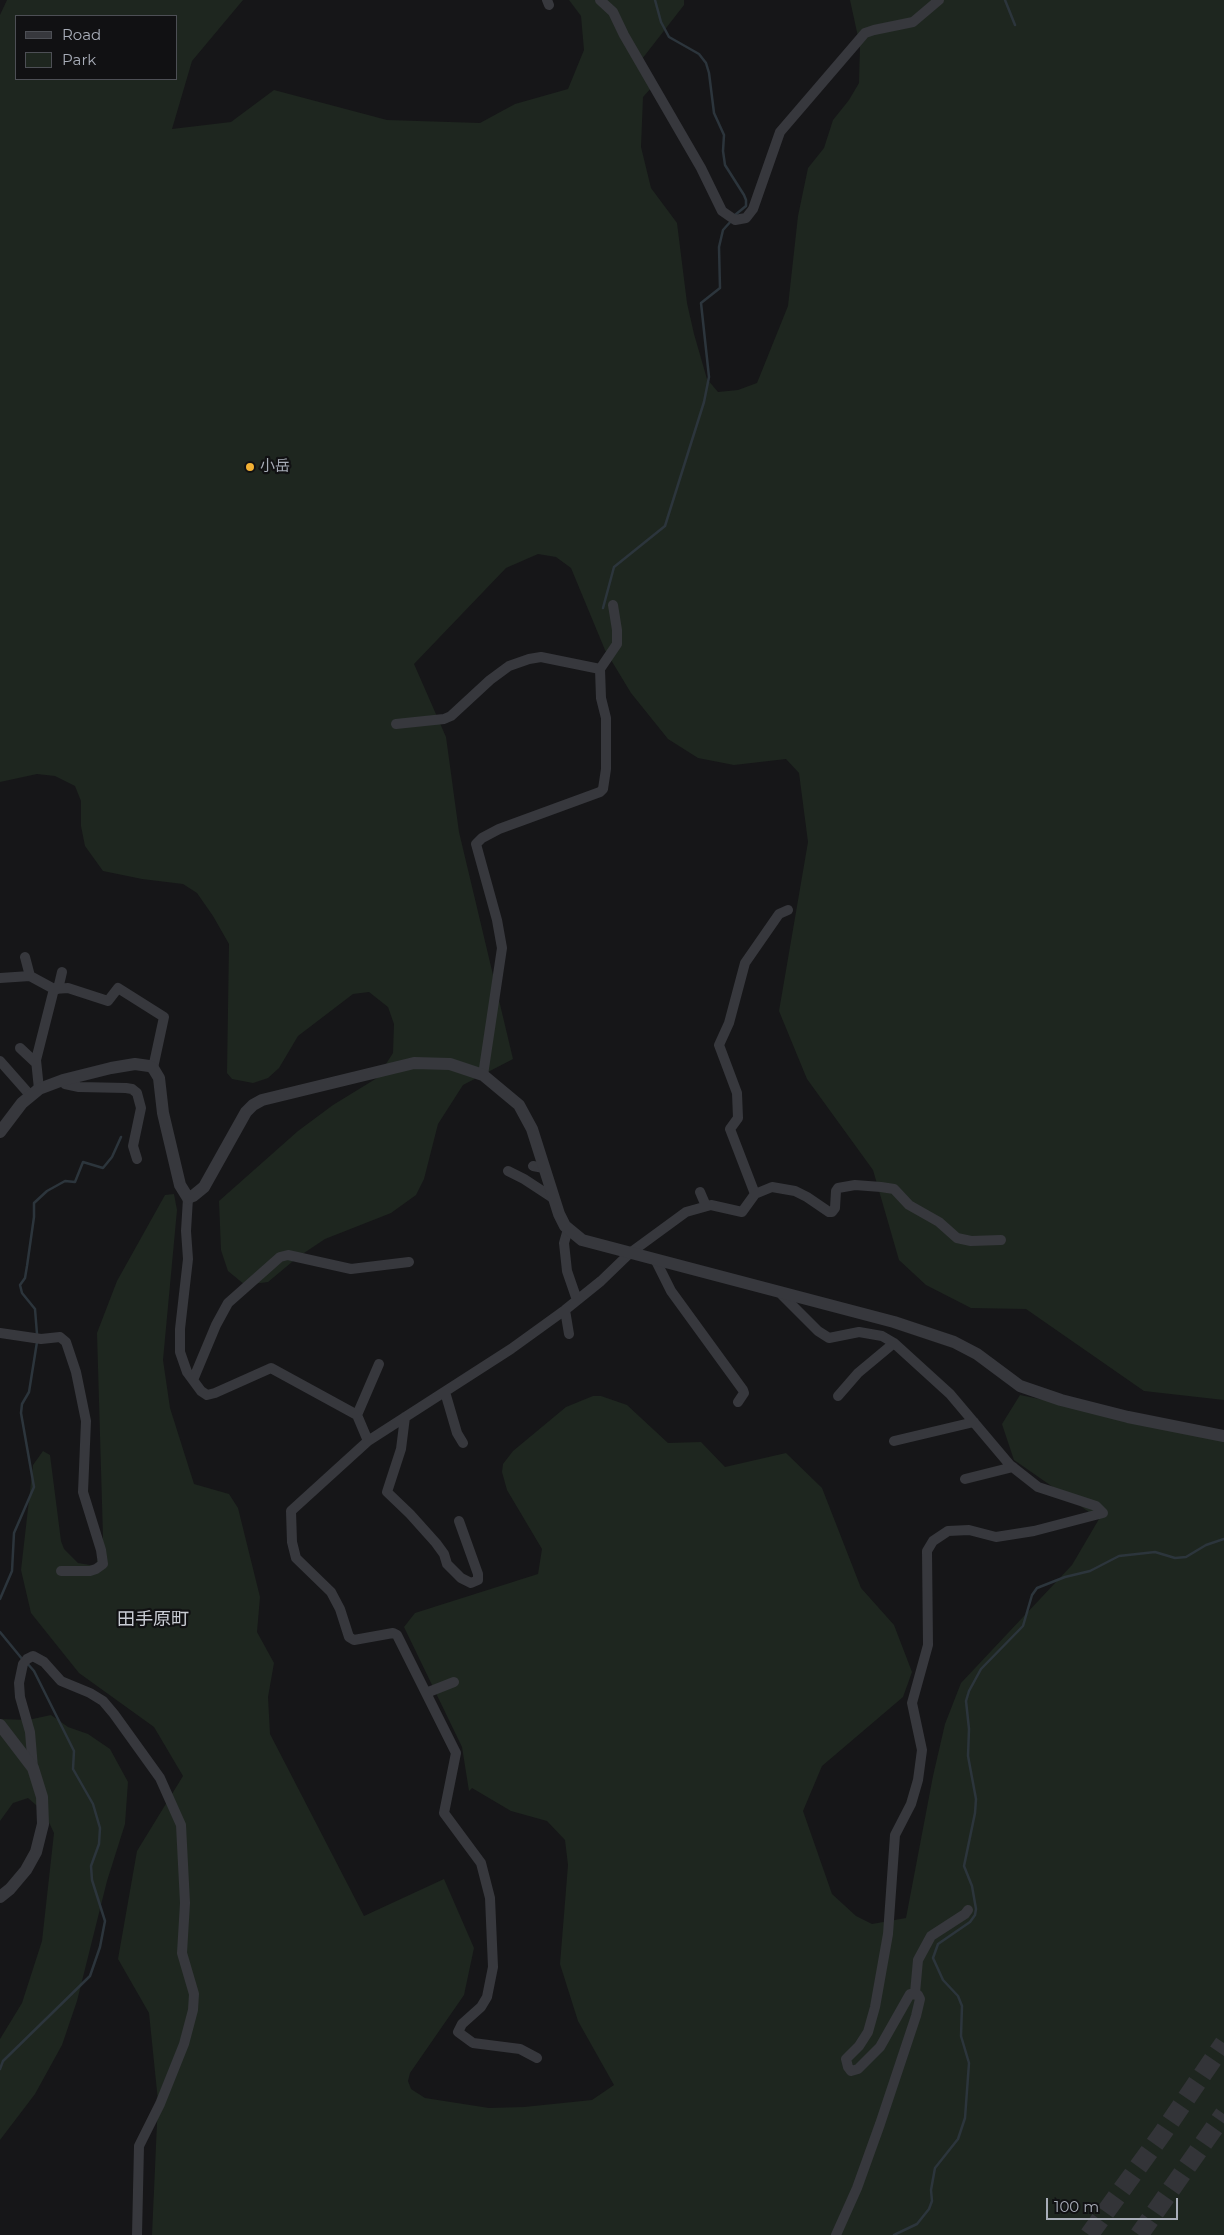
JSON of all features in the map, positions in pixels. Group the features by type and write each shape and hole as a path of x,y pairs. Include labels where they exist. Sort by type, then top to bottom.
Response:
{"street":[{"path":"600,0 613,12 624,35 701,168 722,211 732,218 746,218 753,209 780,132 866,34 874,30 913,22 939,0"},
{"path":"483,1075 502,948 497,920 476,844 482,838 499,829 600,792 603,789 606,769 606,718 601,698 600,669 617,644 613,605"},
{"path":"396,724 444,719 452,716 490,680 509,666 530,659 541,657 600,669"},
{"path":"755,1194 730,1128 738,1118 737,1093 719,1045 728,1024 745,962 779,914 788,910"},
{"path":"25,957 30,976"},
{"path":"35,1092 36,1063 40,1043 62,972"},
{"path":"0,978 30,976 56,989 74,990 108,1001 118,988 164,1017 153,1068 160,1084 162,1113 180,1185 188,1198 186,1231 188,1259 180,1329 180,1352 187,1372 201,1391 207,1395 224,1390 249,1376 271,1368 357,1414 368,1441"},
{"path":"20,1048 36,1063"},
{"path":"0,1061 35,1092"},
{"path":"188,1198 204,1187 246,1112 262,1100 414,1063 450,1064 483,1075 512,1099 526,1116 537,1143 538,1167 568,1229 582,1240 764,1288 782,1295 894,1322 954,1342 977,1354 1020,1386 1061,1400 1163,1425 1224,1436"},
{"path":"0,1132 14,1112 35,1092 63,1080 129,1065 142,1065 153,1068"},
{"path":"63,1080 65,1084 79,1087 132,1089 137,1094 141,1108 133,1146 136,1159"},
{"path":"508,1171 516,1180 553,1198"},
{"path":"537,2058 520,2049 473,2043 458,2032 462,2024 481,2007 487,1997 493,1966 490,1898 477,1856 444,1813 456,1753 397,1635 393,1633 354,1640 349,1637 340,1609 331,1592 302,1566 296,1558 291,1510 368,1441 481,1370 565,1310 630,1253 679,1216 706,1206 718,1205 742,1212 755,1194 772,1187 785,1189 807,1197 829,1212 834,1210 838,1188 856,1185 894,1190 909,1205 939,1222 957,1238 970,1241 1000,1240"},
{"path":"700,1192 706,1206"},
{"path":"568,1229 564,1243 567,1271 577,1300"},
{"path":"193,1380 216,1325 228,1303 280,1257 288,1255 351,1269 409,1262"},
{"path":"656,1261 671,1291 744,1390 738,1402"},
{"path":"782,1295 818,1331 829,1338 859,1332 882,1336 894,1343 944,1388 1013,1467 1038,1487 1096,1506 1103,1513 1034,1531 996,1537 969,1530 948,1531 933,1541 927,1551 928,1645 912,1703 922,1750 918,1780 911,1804 895,1835 888,1934 868,2032 859,2046 846,2059 846,2063 852,2071 858,2069 880,2047 906,1998 915,1993"},
{"path":"565,1310 569,1334"},
{"path":"0,1334 37,1338 56,1336 62,1338 66,1342 74,1363 86,1421 82,1492 103,1558 103,1564 96,1569 61,1571"},
{"path":"838,1396 858,1373 894,1343"},
{"path":"357,1414 379,1364"},
{"path":"445,1392 457,1433 463,1443"},
{"path":"405,1417 401,1449 387,1492 436,1543 444,1554 447,1564 461,1578 471,1583 478,1580 478,1574 459,1521"},
{"path":"894,1441 974,1422"},
{"path":"965,1480 1013,1467"},
{"path":"0,1897 10,1889 26,1870 36,1852 43,1824 42,1797 33,1768 30,1732 20,1690 20,1670 25,1661 37,1657 61,1681 90,1693 103,1701 148,1760 166,1791 181,1825 185,1871 182,1953 192,1979 194,1999 184,2044 160,2104 139,2146 137,2235"},
{"path":"426,1693 454,1682"},
{"path":"0,1725 33,1768"},
{"path":"836,2235 857,2188 916,2016 920,1999 915,1993 918,1960 931,1936 965,1914 968,1910"}],"green space":[{"path":"7,0 243,0 192,61 172,129 231,122 274,90 387,120 480,123 515,104 568,89 584,50 581,16 569,0 684,0 684,5 642,59 653,86 643,97 641,147 651,188 677,223 687,303 694,334 707,379 718,392 738,390 757,383 788,306 798,216 808,168 824,148 833,120 849,100 859,83 860,46 850,0 1224,0 1224,1400 1144,1391 1026,1309 971,1308 926,1285 899,1260 873,1170 807,1079 779,1011 808,842 799,773 786,759 734,765 698,758 668,739 631,693 605,650 571,568 556,557 538,554 506,568 414,664 446,737 459,832 513,1059 463,1085 438,1124 424,1179 416,1195 391,1213 325,1239 298,1257 268,1282 245,1285 228,1271 221,1250 219,1201 298,1131 333,1105 377,1078 393,1053 394,1024 388,1007 369,992 353,994 298,1036 279,1068 268,1078 253,1083 232,1079 227,1073 229,944 197,893 183,884 142,879 103,871 85,846 81,826 81,801 75,786 55,776 37,774 0,782 0,15"},
{"path":"174,1194 177,1210 163,1360 170,1408 194,1484 229,1494 238,1508 260,1597 257,1632 274,1663 268,1697 270,1734 364,1916 444,1879 474,1948 464,1995 410,2073 408,2081 411,2089 425,2098 489,2108 524,2107 592,2100 614,2085 578,2021 560,1964 568,1865 565,1840 547,1821 511,1811 472,1788 469,1791 462,1747 404,1627 415,1613 538,1574 542,1549 507,1490 502,1472 503,1464 513,1451 566,1407 593,1396 601,1396 627,1405 668,1443 701,1442 725,1467 786,1453 822,1488 861,1588 894,1625 912,1672 903,1697 822,1766 803,1811 832,1894 856,1916 872,1924 906,1918 933,1776 945,1724 961,1683 1072,1565 1099,1519 1014,1460 1002,1424 1020,1395 1224,1437 1224,2235 152,2235 158,2101 149,2013 118,1959 137,1851 183,1776 154,1727 79,1673 31,1613 21,1570 33,1465 43,1451 50,1455 61,1541 64,1549 78,1563 96,1566 103,1537 97,1333 117,1281 165,1195"},
{"path":"51,1715 68,1727 88,1734 110,1749 128,1782 125,1824 107,1881 77,2001 62,2045 35,2094 0,2140 0,2039 22,2003 42,1941 54,1833 44,1812 28,1798 13,1803 0,1821 0,1719 28,1720"}],"waterway":[{"path":"655,0 661,22 669,37 699,54 706,63 714,113 724,135 723,151 725,165 746,200 746,206 735,215"},
{"path":"1005,0 1015,25"},
{"path":"603,608 614,567 665,526 704,402 709,377 701,303 720,288 719,247 723,230 732,220"},
{"path":"37,1334 35,1309 22,1293 20,1285 25,1278 34,1217 34,1203 47,1191 65,1181 75,1182 83,1162 103,1168 112,1157 121,1137"},
{"path":"0,1599 12,1571 14,1533 34,1487 21,1413 22,1404 29,1392 37,1342"},
{"path":"894,2235 917,2224 929,2209 932,2201 931,2190 935,2168 958,2139 965,2118 969,2063 961,2036 962,2006 958,1996 943,1980 933,1958 938,1944 970,1922 975,1915 976,1909 972,1886 964,1866 976,1799 968,1756 969,1729 966,1701 969,1691 981,1669 1023,1626 1032,1595 1037,1588 1065,1577 1090,1571 1119,1556 1155,1552 1175,1558 1186,1557 1206,1545 1224,1539"},
{"path":"0,1632 23,1660"},
{"path":"0,2069 3,2061 90,1976 100,1947 105,1921 92,1880 91,1866 99,1844 100,1828 93,1804 73,1769 74,1751 34,1671 27,1663"}],"tunnel":[{"path":"1089,2235 1162,2134 1224,2043"},
{"path":"1139,2235 1224,2114"}],"place":[{"name":"小岳","path":"250,467"}],"district":[{"name":"田手原町","path":"153,1620"}]}
